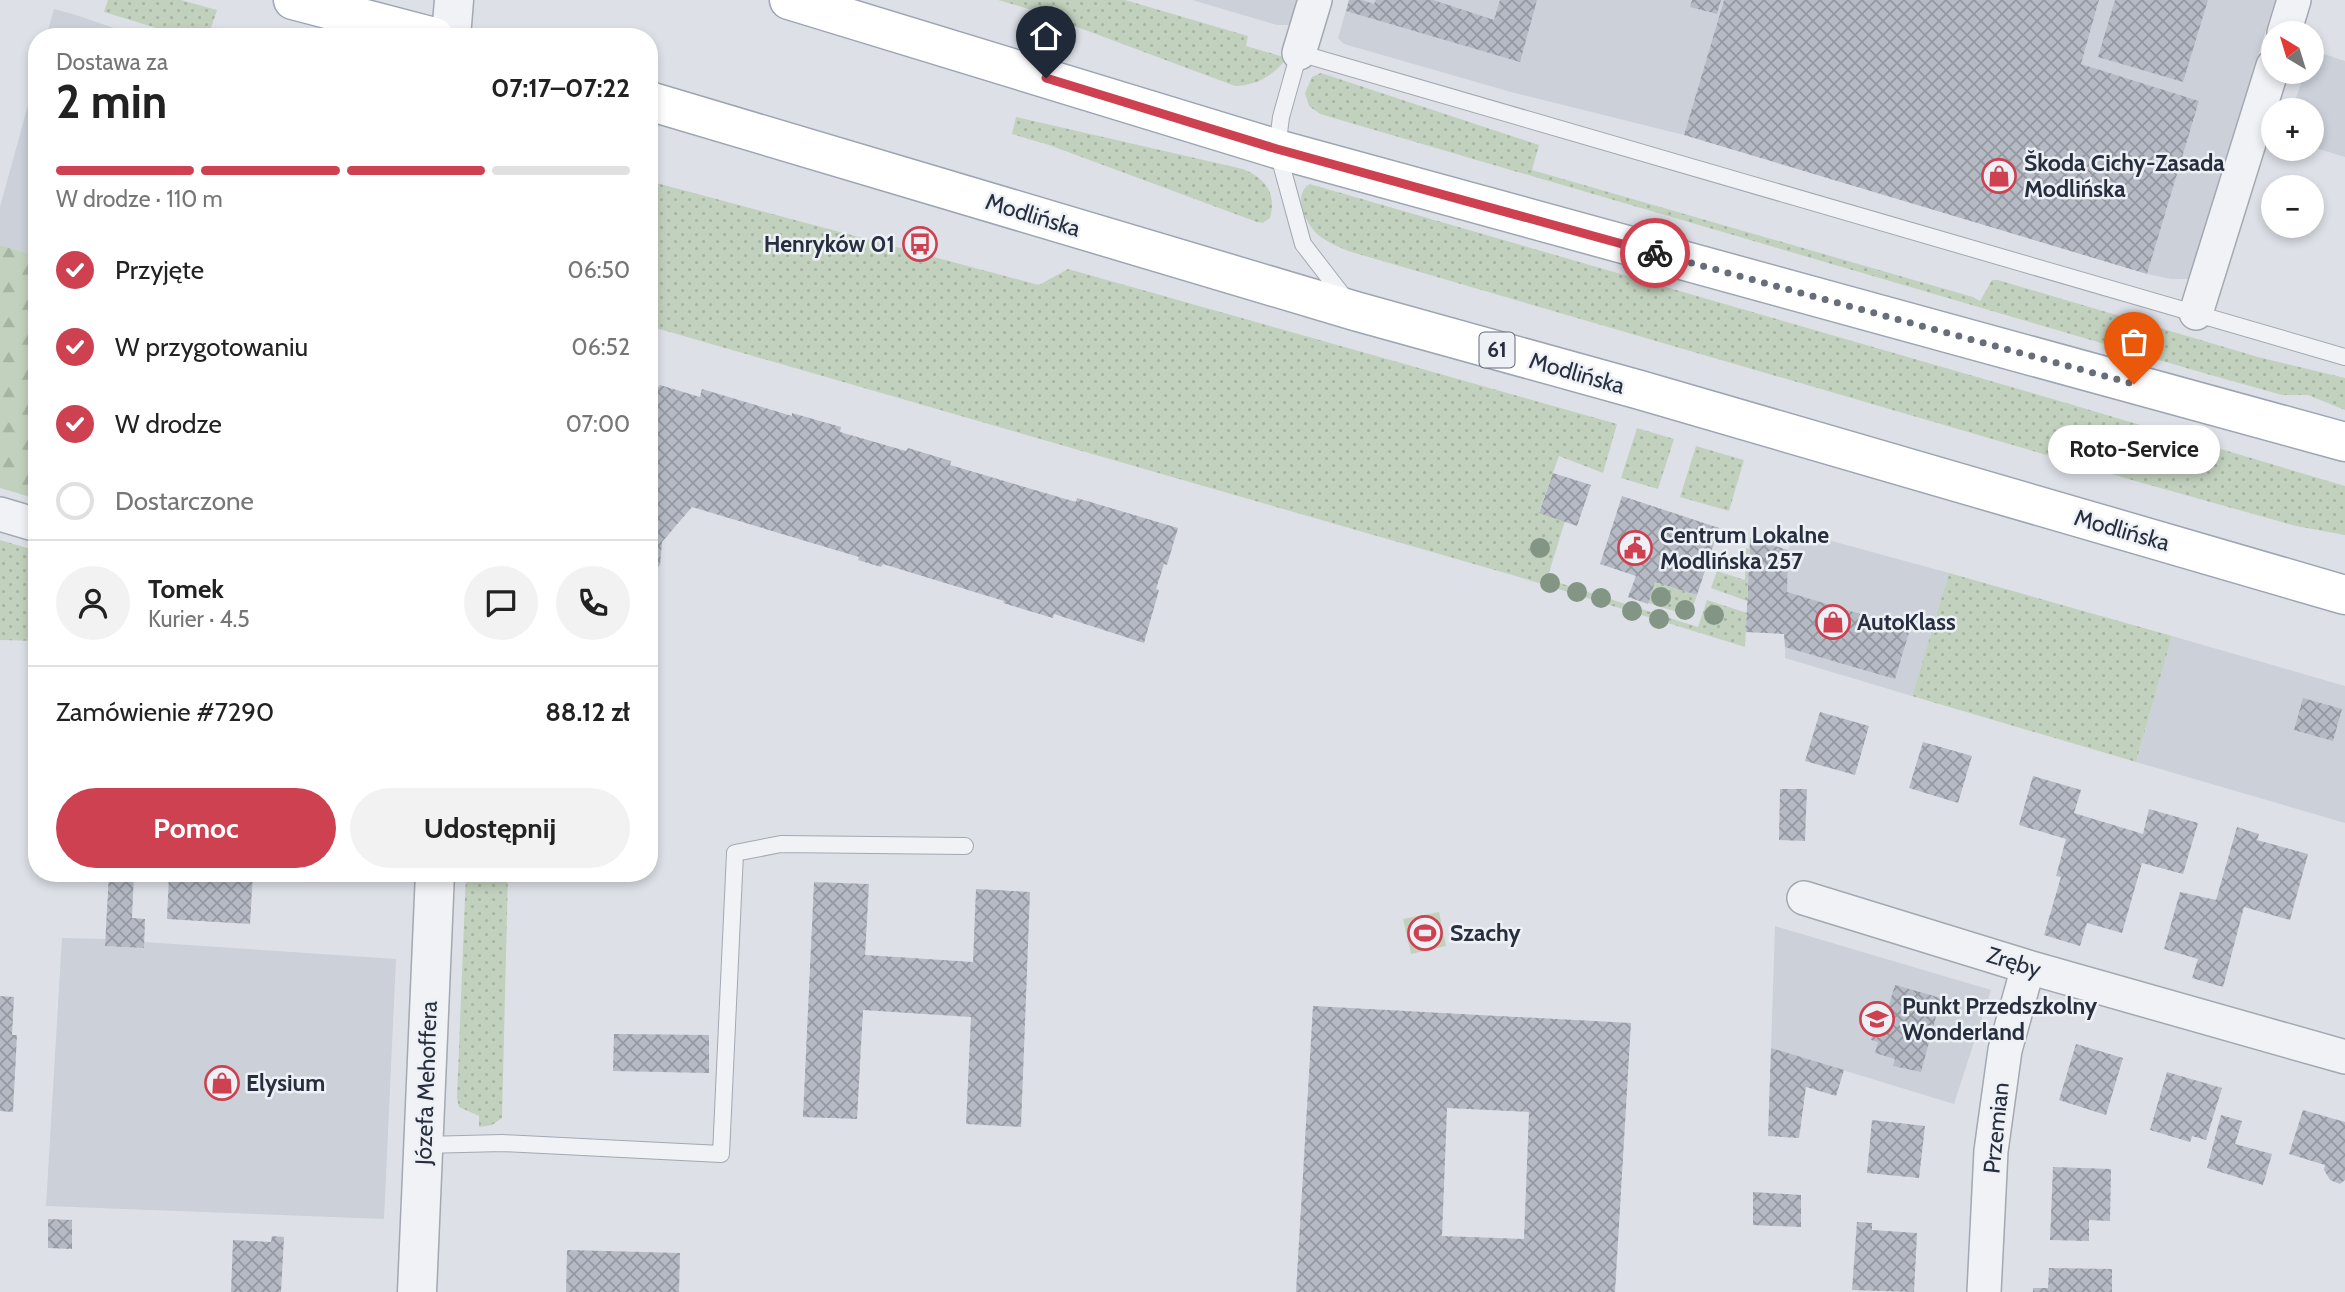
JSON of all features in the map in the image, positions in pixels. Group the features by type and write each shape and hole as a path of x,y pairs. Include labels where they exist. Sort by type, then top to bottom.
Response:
{"main road":[{"path":"293,0 400,28"},
{"path":"789,0 1277,149 2345,442"},
{"name":"Modlińska","path":"658,104 1355,310 2345,595"}],"street":[{"path":"452,28 454,0"},
{"path":"1299,53 1315,0"},
{"path":"2288,21 2294,0"},
{"path":"2196,313 2267,84"},
{"path":"0,514 28,522"},
{"name":"Józefa Mehoffera","path":"417,1292 435,882"},
{"name":"Zręby","path":"1804,898 2028,967 2345,1058"},
{"name":"Przemian","path":"1984,1292 1991,1151 2005,1050 2028,967"}],"lane":[{"path":"1355,310 1303,244 1277,149 1281,117 1299,53 2345,357"},
{"path":"424,1145 515,1143 721,1154 736,853 781,844 965,846"}],"shaded area":[{"path":"1192,0 1303,0 1295,25 1277,25"},
{"path":"1349,0 1724,0 1684,135 1511,92 1344,44 1338,38"},
{"path":"2099,0 2275,0 2269,21 2261,21 2261,46 2191,279 2171,279 2147,274 2199,101 2081,64"},
{"path":"54,9 114,28 49,28"},
{"path":"2324,54 2345,61 2345,157 2324,151 2324,98 2296,98 2301,84 2324,84"},
{"path":"28,105 28,253 0,245 0,207"},
{"path":"1795,531 1949,573 1912,696 1785,658 1788,550"},
{"path":"2172,636 2345,686 2345,823 2136,762"},
{"name":"Punkt Przedszkolny Wonderland","path":"1775,926 1991,990 1954,1104 1771,1048"},
{"name":"Elysium","path":"62,938 105,939 105,946 143,948 144,942 396,959 384,1219 46,1206"}],"green space":[{"path":"108,0 181,0 217,10 211,28 156,28 104,12"},
{"path":"998,0 1125,0 1248,36 1246,46 1287,58 1264,78 1235,86 1029,9"},
{"path":"1321,73 1539,145 1532,170 1980,301 1992,280 1998,280 2258,357 2345,378 2345,410 2308,395 2282,395 2200,372 1320,114 1309,106 1305,93 1312,77"},
{"path":"1016,117 1243,169 1257,177 1267,188 1272,201 1270,218 1263,223 1257,222 1049,145 1012,134"},
{"path":"658,183 1039,285 1068,269 1617,424 1603,473 1559,456 1539,512 1565,521 1547,579 1698,627 1707,600 1747,613 1745,647 1519,577 658,329"},
{"path":"1310,184 2345,486 2345,535 2296,526 2139,482 1348,251 1320,237 1308,223 1301,201 1302,194"},
{"path":"0,245 28,253 28,496 0,488"},
{"path":"1637,428 1674,439 1658,489 1621,478"},
{"path":"1696,446 1744,460 1729,511 1680,497"},
{"path":"0,540 28,548 28,641 0,640"},
{"path":"1746,548 1749,549 1747,601 1711,588 1717,571 1745,580"},
{"path":"1949,573 2172,636 2136,762 1912,696"},
{"path":"1655,582 1697,595 1690,616 1648,603"},
{"path":"466,882 508,882 502,1118 492,1125 479,1127 479,1116 459,1107 457,1098"},
{"name":"Szachy","path":"1439,912 1446,946 1411,954 1403,919"}],"building":[{"path":"1349,0 1374,4 1376,0 1433,0 1494,20 1500,0 1537,0 1520,62 1346,11"},
{"path":"1692,0 1721,0 1717,14 1690,7"},
{"name":"Škoda Cichy-Zasada Modlińska","path":"1724,0 2099,0 2081,64 2199,101 2147,274 1684,135"},
{"path":"2115,0 2208,0 2183,82 2098,57"},
{"path":"660,385 700,397 702,389 792,416 792,413 841,427 840,432 951,461 950,465 1076,502 1077,498 1178,528 1167,565 1164,564 1156,589 1159,590 1144,643 1054,614 1053,618 1003,603 1004,601 883,564 881,567 858,560 859,557 692,507 662,542 658,567"},
{"path":"1553,473 1591,485 1577,526 1539,513"},
{"path":"1622,496 1719,528 1697,595 1655,582 1648,604 1628,597 1636,576 1600,564"},
{"path":"1750,538 1788,550 1787,592 1910,629 1895,679 1785,647 1784,634 1746,632"},
{"path":"2303,698 2342,709 2333,741 2294,730"},
{"path":"1820,712 1869,726 1855,775 1805,761"},
{"path":"1923,742 1972,756 1958,803 1909,788"},
{"path":"2033,776 2081,790 2074,813 2143,834 2149,809 2198,823 2183,874 2142,863 2122,933 2087,923 2080,946 2044,935 2061,877 2056,876 2066,839 2019,825"},
{"path":"1780,789 1807,789 1805,841 1779,840"},
{"path":"2237,827 2259,834 2257,840 2308,854 2290,920 2244,907 2223,987 2192,978 2198,959 2164,949 2180,892 2216,900"},
{"path":"109,882 134,882 132,918 145,919 144,948 105,946"},
{"path":"169,882 252,882 250,924 167,919"},
{"path":"814,882 869,884 865,955 973,962 976,889 1030,892 1021,1127 966,1124 971,1017 863,1010 857,1119 803,1117"},
{"path":"1895,985 1941,998 1921,1072 1893,1066 1895,1059 1875,1053 1878,1042 1871,1040 1880,1006 1888,1008"},
{"path":"0,996 14,997 12,1035 17,1035 13,1112 0,1111"},
{"path":"1313,1006 1631,1023 1615,1292 1296,1292","holes":["1447,1108 1529,1112 1524,1239 1442,1236"]},
{"path":"614,1034 709,1035 709,1073 613,1071"},
{"path":"2076,1044 2123,1058 2106,1115 2059,1100"},
{"path":"1771,1048 1844,1070 1836,1096 1806,1087 1799,1138 1768,1136"},
{"path":"2167,1072 2222,1088 2206,1140 2192,1136 2190,1142 2150,1130"},
{"path":"2303,1110 2345,1122 2345,1180 2340,1184 2330,1180 2324,1170 2325,1165 2289,1154"},
{"path":"2221,1115 2242,1121 2235,1144 2272,1154 2263,1185 2207,1168"},
{"path":"1872,1120 1925,1126 1919,1178 1867,1173"},
{"path":"2053,1167 2111,1169 2110,1221 2089,1220 2089,1241 2050,1240"},
{"path":"1753,1192 1801,1195 1801,1227 1753,1225"},
{"path":"48,1219 72,1220 72,1249 48,1248"},
{"path":"1857,1222 1872,1223 1872,1230 1917,1233 1914,1292 1852,1290"},
{"path":"272,1236 284,1237 281,1292 231,1292 233,1240 271,1242"},
{"path":"567,1250 680,1253 679,1292 566,1292"},
{"path":"2049,1268 2112,1269 2112,1292 2033,1292 2033,1288 2048,1288"}],"way so far":[{"path":"1655,253 2134,384"}],"place":[{"name":"Škoda Cichy-Zasada Modlińska","path":"1999,176"},
{"name":"Henryków 01","path":"920,244"},
{"name":"Roto-Service","path":"2134,384"},
{"name":"Centrum Lokalne Modlińska 257","path":"1635,548"},
{"name":"AutoKlass","path":"1833,622"},
{"name":"Szachy","path":"1425,933"},
{"name":"Punkt Przedszkolny Wonderland","path":"1877,1019"},
{"name":"Elysium","path":"222,1083"}],"route":[{"path":"1046,78 1277,149 1655,253"}]}
